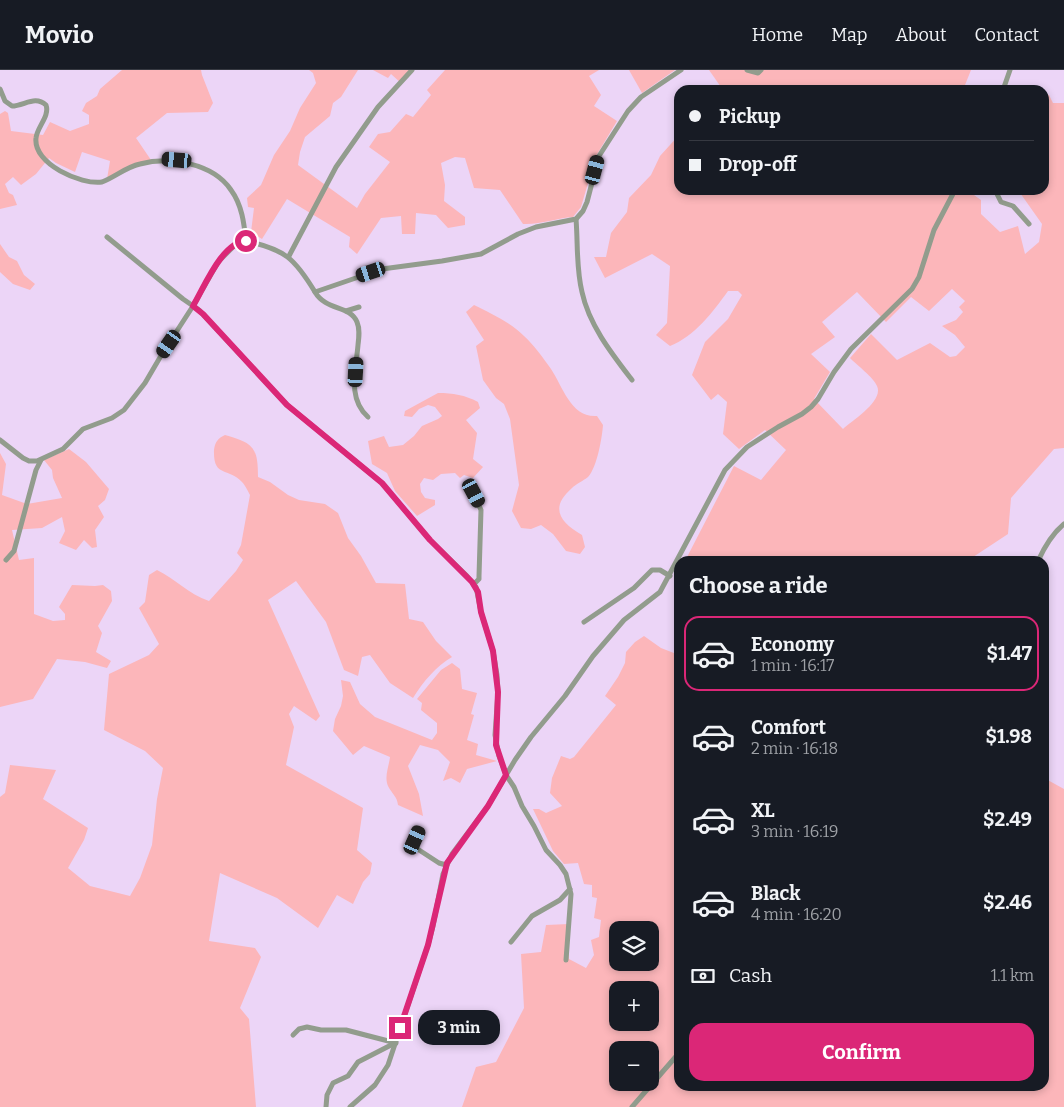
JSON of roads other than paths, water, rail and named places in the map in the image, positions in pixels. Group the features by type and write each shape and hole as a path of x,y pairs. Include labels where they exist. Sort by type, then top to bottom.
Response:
{"street":[{"path":"289,256 336,167 378,107 412,70"},
{"path":"314,292 382,269 481,254 518,234 536,227 576,218 587,202 599,156 628,111 641,97 681,70"},
{"path":"746,70 758,73 761,70"},
{"path":"1005,85 1010,70"},
{"path":"0,89 5,101 12,106 34,100 39,100 46,105 47,113 38,131 36,146 45,160 68,174 96,183 102,182 138,164 166,160 187,163 214,175 230,188 235,197 242,215 246,241"},
{"path":"680,556 725,470 747,447 802,414 811,406 818,399 834,372 851,349 912,289 919,277 934,230 952,195"},
{"path":"998,195 1001,202 1013,206 1029,224"},
{"path":"576,218 578,270 582,294 589,314 616,359 632,380"},
{"path":"107,237 183,300 203,314 287,405 382,483 430,540 474,584 478,592 481,612 493,651 498,692 496,745 506,775 546,850 564,870 570,889 566,960"},
{"path":"0,440 29,461 42,460 63,449 83,430 112,418 130,404 193,306 218,262 237,243 246,241 271,248 289,256 301,270 320,300 346,311 355,318 358,328 355,397 359,407 368,418"},
{"path":"346,311 359,307"},
{"path":"6,560 14,551 36,470 42,460"},
{"path":"468,483 479,502 482,519 479,579 474,584"},
{"path":"1040,556 1059,528 1064,524"},
{"path":"350,1107 375,1085 388,1065 432,932 446,865 452,854 492,800 531,737 565,696 585,666 614,629 660,592 674,568"},
{"path":"584,622 634,588 652,570 660,570 670,576"},
{"path":"420,829 414,844 416,848 439,863 446,865"},
{"path":"511,942 532,916 560,900 570,889"},
{"path":"293,1035 307,1027 321,1030 346,1030 396,1043"},
{"path":"326,1107 327,1095 332,1083 348,1076 358,1062 396,1043"},
{"path":"632,1107 674,1059"}]}
